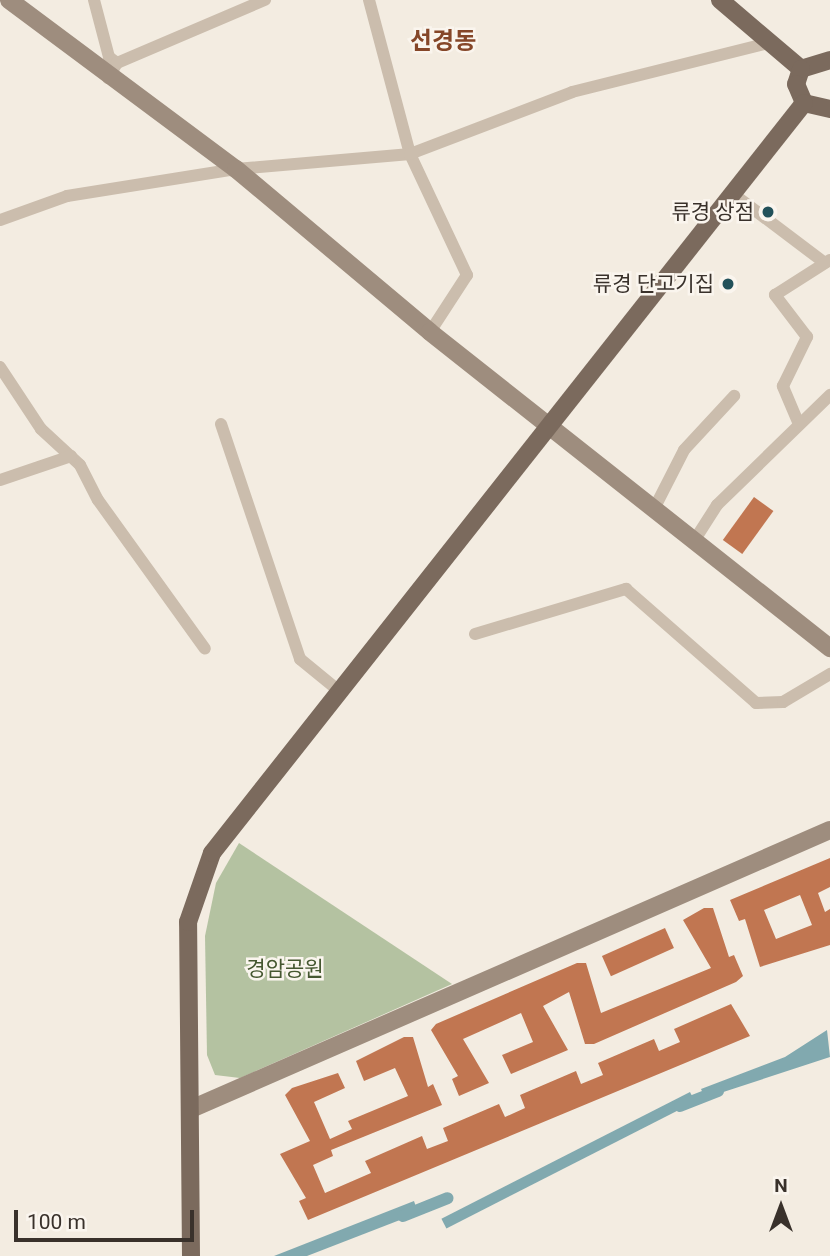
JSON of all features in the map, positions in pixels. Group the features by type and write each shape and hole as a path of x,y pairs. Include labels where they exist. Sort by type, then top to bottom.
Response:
{"main road":[{"path":"720,0 773,42 801,69"},
{"path":"801,69 830,60"},
{"path":"801,69 796,84 804,103"},
{"path":"804,103 830,109"},
{"path":"191,1256 188,922 197,886 212,853 804,103"}],"street":[{"path":"9,0 113,70 236,169 429,332 830,648"},
{"path":"94,0 113,70"},
{"path":"113,70 265,0"},
{"path":"369,0 411,154 467,275 429,332"},
{"path":"0,220 67,196 236,169 411,154 572,92 773,42"},
{"path":"732,193 828,262 775,295 807,337 783,386 798,422"},
{"path":"0,367 41,429 71,456 205,649"},
{"path":"694,541 716,505 798,422 830,395"},
{"path":"654,509 684,450 734,396"},
{"path":"221,424 300,659 339,691"},
{"path":"0,480 71,456"},
{"path":"475,634 626,589 756,703 783,702 830,674"},
{"path":"191,1109 830,830"}],"green space":[{"name":"경암공원","path":"239,843 452,984 240,1078 215,1075 207,1055 205,936 216,883"}],"water":[{"path":"827,1030 830,1057 705,1098 701,1089 785,1057"},
{"path":"690,1092 695,1102 446,1228 441,1219"},
{"path":"414,1201 418,1213 307,1256 274,1256"}],"building":[{"path":"754,497 773,511 742,554 723,540"},
{"path":"830,858 830,887 818,893 825,912 830,909 830,945 760,967 745,919 739,921 730,900","holes":["800,895 812,925 776,939 764,910"]},
{"path":"704,908 713,908 729,957 734,955 743,976 736,982 594,1044 585,1044 569,992 543,1006 568,1050 511,1074 502,1055 533,1042 521,1013 463,1039 489,1083 459,1096 452,1079 458,1076 431,1030 436,1024 577,963 586,963 601,1013 711,968 683,920"},
{"path":"665,928 674,948 611,976 602,956"},
{"path":"731,1004 750,1036 308,1220 299,1201 306,1198 280,1154 310,1141 285,1095 292,1088 338,1073 345,1088 314,1102 330,1139 352,1129 348,1121 408,1096 395,1068 364,1081 356,1061 404,1037 413,1037 428,1087 433,1084 442,1105 331,1150 333,1156 313,1165 325,1193 371,1173 365,1161 422,1136 427,1149 448,1141 443,1128 499,1104 505,1117 525,1108 520,1095 576,1071 581,1084 603,1075 598,1063 654,1039 659,1051 680,1042 674,1029"}],"waterway":[{"path":"680,1106 718,1091"},
{"path":"403,1216 448,1198"}],"place":[{"name":"류경 상점","path":"768,212"},
{"name":"류경 단고기집","path":"728,284"}],"district":[{"name":"선경동","path":"443,42"}]}
